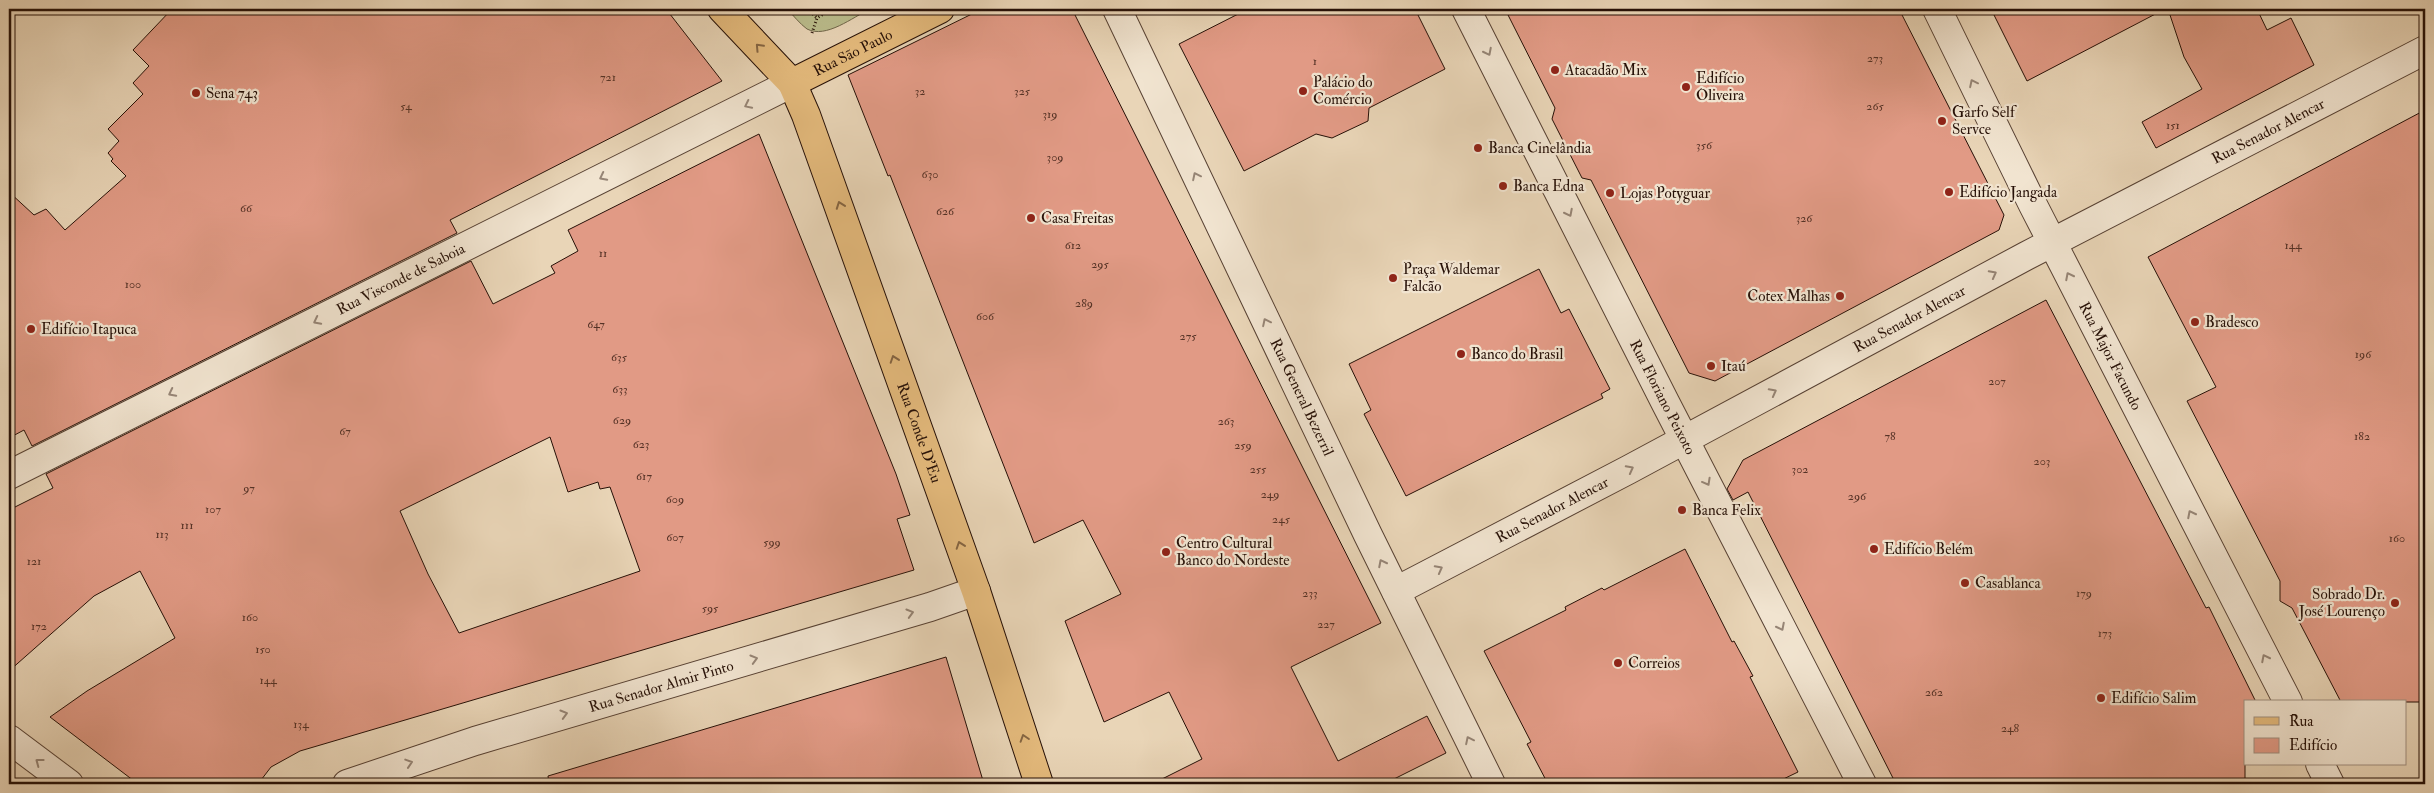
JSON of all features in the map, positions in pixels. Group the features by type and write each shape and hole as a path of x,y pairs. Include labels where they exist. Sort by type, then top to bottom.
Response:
{"main road":[{"path":"722,9 792,83"},
{"name":"Rua São Paulo","path":"792,83 940,9"},
{"name":"Rua Conde D'Eu","path":"792,83 827,171 976,591 1039,784"}],"street":[{"name":"Rua General Bezerril","path":"1117,9 1396,591 1491,784"},
{"name":"Rua Floriano Peixoto","path":"1466,9 1684,440 1862,784"},
{"name":"Rua Major Facundo","path":"1937,9 2052,243 2287,700"},
{"name":"Rua Senador Alencar","path":"1396,591 1684,440 2052,243 2425,50"},
{"name":"Rua Visconde de Saboia","path":"9,475 792,83"},
{"name":"Rua Senador Almir Pinto","path":"347,784 475,740 930,607 976,591"},
{"path":"9,739 69,784"},
{"path":"2321,766 2330,784"}],"path":[{"path":"808,9 817,18"},
{"path":"811,36 817,18 831,9"}],"green space":[{"path":"787,9 870,9 839,26 822,31 814,31 804,27"}],"building":[{"path":"172,9 666,9 722,81 450,220 457,233 32,446 24,430 9,438 9,192 34,215 46,209 65,230 126,176 111,161 113,159 108,153 119,141 108,129 143,94 133,83 149,66 133,50"},
{"path":"982,9 1072,9 1381,623 1291,667 1338,761 1427,716 1446,753 1384,784 1152,784 1202,759 1169,692 1104,722 1065,621 1121,594 1083,520 1034,543 890,175 888,176 848,75"},
{"name":"Palácio do Comércio","path":"1248,9 1415,9 1445,69 1369,108 1368,121 1332,138 1316,134 1244,171 1179,44"},
{"path":"1505,9 1899,9 2004,215 1999,230 1715,381 1689,373 1591,180 1582,178 1552,119 1555,108"},
{"path":"1991,9 2165,9 2027,81"},
{"path":"2168,9 2257,9 2267,30 2291,18 2314,65 2156,148 2142,122 2202,89 2184,57"},
{"path":"2425,110 2425,702 2406,702 2406,700 2340,700 2292,608 2280,601 2280,581 2187,401 2216,387 2148,257"},
{"path":"759,134 896,474 910,515 897,519 914,570 300,751 271,767 258,784 138,784 50,717 87,691 175,638 140,571 94,596 9,671 9,510 53,488 46,474 471,261 493,304 555,273 551,266 578,251 568,230","holes":["550,437 568,492 598,482 600,489 610,487 640,571 459,633 428,574 400,511"]},
{"path":"1539,269 1561,313 1569,309 1610,389 1601,394 1603,398 1406,496 1364,414 1371,410 1349,364"},
{"path":"2046,300 2206,608 2209,607 2255,700 2244,700 2245,784 1896,784 1748,492 1733,500 1727,489 1743,460"},
{"name":"Correios","path":"1685,549 1732,642 1734,641 1753,676 1750,677 1798,772 1773,784 1548,784 1527,744 1531,742 1484,651 1566,610 1565,607 1602,588 1604,590"},
{"path":"946,657 984,784 549,784 548,776"}],"place":[{"name":"Atacadão Mix","path":"1555,70"},
{"name":"Edifício Oliveira","path":"1686,87"},
{"name":"Palácio do Comércio","path":"1303,91"},
{"name":"Sena 743","path":"196,93"},
{"name":"Garfo Self Servce","path":"1942,121"},
{"name":"Banca Cinelândia","path":"1478,148"},
{"name":"Banca Edna","path":"1503,186"},
{"name":"Edifício Jangada","path":"1949,192"},
{"name":"Lojas Potyguar","path":"1610,193"},
{"name":"Casa Freitas","path":"1031,218"},
{"name":"Praça Waldemar Falcão","path":"1393,278"},
{"name":"Cotex Malhas","path":"1840,296"},
{"name":"Bradesco","path":"2195,322"},
{"name":"Edifício Itapuca","path":"31,329"},
{"name":"Banco do Brasil","path":"1461,354"},
{"name":"Itaú","path":"1711,366"},
{"name":"Banca Felix","path":"1682,510"},
{"name":"Edifício Belém","path":"1874,549"},
{"name":"Centro Cultural Banco do Nordeste","path":"1166,552"},
{"name":"Casablanca","path":"1965,583"},
{"name":"Sobrado Dr. José Lourenço","path":"2395,603"},
{"name":"Correios","path":"1618,663"},
{"name":"Edifício Salim","path":"2101,698"}]}
